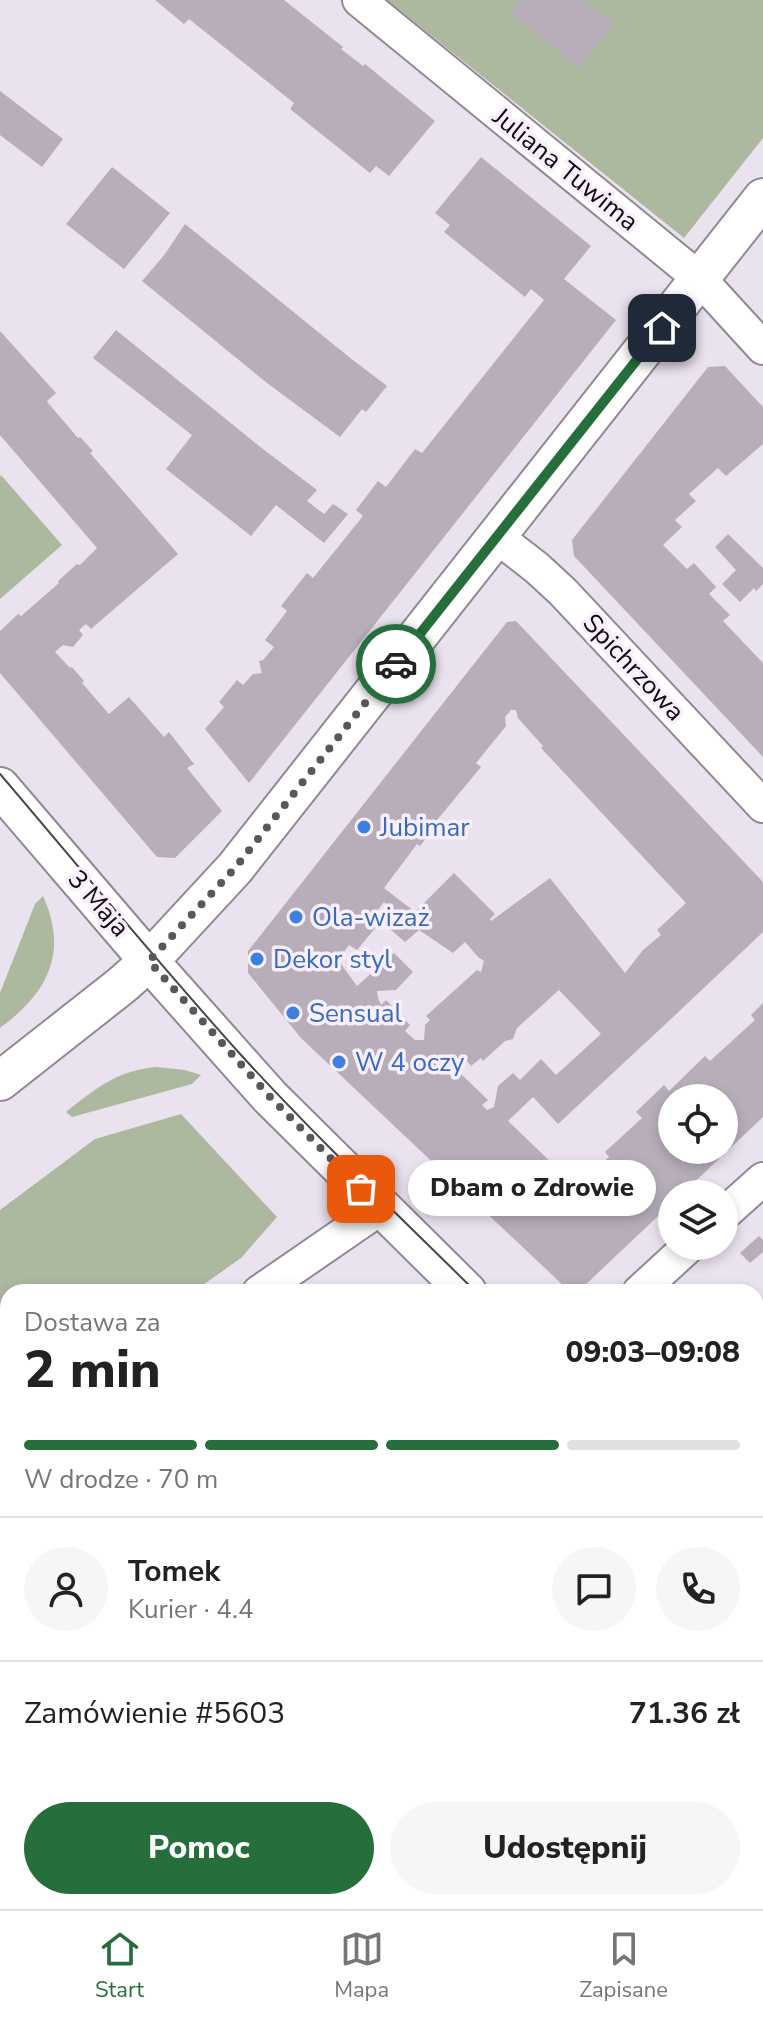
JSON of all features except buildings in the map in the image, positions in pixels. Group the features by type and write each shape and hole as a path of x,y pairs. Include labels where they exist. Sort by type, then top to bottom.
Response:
{"street":[{"name":"Juliana Tuwima","path":"359,0 700,279 763,348"},
{"path":"0,1081 149,961 235,868 763,198"},
{"name":"Spichrzowa","path":"497,537 563,592 763,806"},
{"name":"3 Maja","path":"0,787 270,1097 459,1284"},
{"path":"738,1201 763,1179"},
{"path":"271,1284 381,1208"},
{"path":"648,1284 674,1260"}],"green space":[{"path":"387,0 763,0 763,138 684,238"},
{"path":"0,477 62,545 0,599"},
{"path":"43,896 54,936 49,971 30,1001 0,1028 0,993 35,904"},
{"path":"157,1067 201,1075 192,1084 72,1117 66,1112 119,1076"},
{"path":"181,1114 277,1217 241,1258 204,1284 0,1284 0,1210 95,1139"}],"tram line":[{"path":"0,774 241,1055 468,1284"}],"way so far":[{"path":"361,1189 270,1097 149,961 235,868 396,664"}],"place":[{"name":"Jubimar","path":"364,827"},
{"name":"Ola-wizaż","path":"296,917"},
{"name":"Dekor styl","path":"257,959"},
{"name":"Sensual","path":"293,1013"},
{"name":"W 4 oczy","path":"339,1062"},
{"name":"Dbam o Zdrowie","path":"361,1189"}],"route":[{"path":"396,664 662,328"}]}
